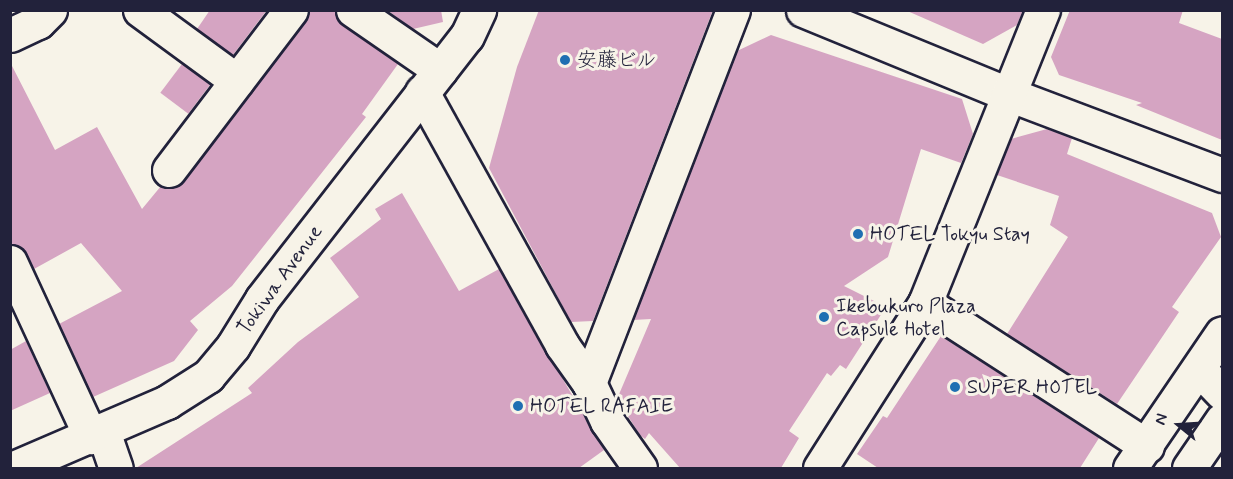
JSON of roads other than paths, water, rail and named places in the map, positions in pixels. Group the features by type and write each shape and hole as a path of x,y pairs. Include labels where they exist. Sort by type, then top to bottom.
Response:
{"street":[{"path":"10,35 38,22 50,10"},
{"path":"140,10 237,81"},
{"path":"169,170 291,10"},
{"path":"353,10 431,81 562,345 589,383 624,463"},
{"name":"Tokiwa Avenue","path":"14,468 167,402 207,376 232,346 261,299 467,36 479,10"},
{"path":"589,383 733,10"},
{"path":"803,10 1008,94 1222,175"},
{"path":"819,468 925,303 1043,10"},
{"path":"10,262 116,468"},
{"path":"925,303 1138,457 1211,370 1222,333"},
{"path":"1211,370 1222,393"},
{"path":"1189,468 1222,420"}],"place":[{"name":"安藤ビル","path":"565,60"},
{"name":"HOTEL Tokyu Stay","path":"858,234"},
{"name":"Ikebukuro Plaza Capsule Hotel","path":"824,317"},
{"name":"SUPER HOTEL","path":"955,387"},
{"name":"HOTEL RAFAIE","path":"518,406"}]}
